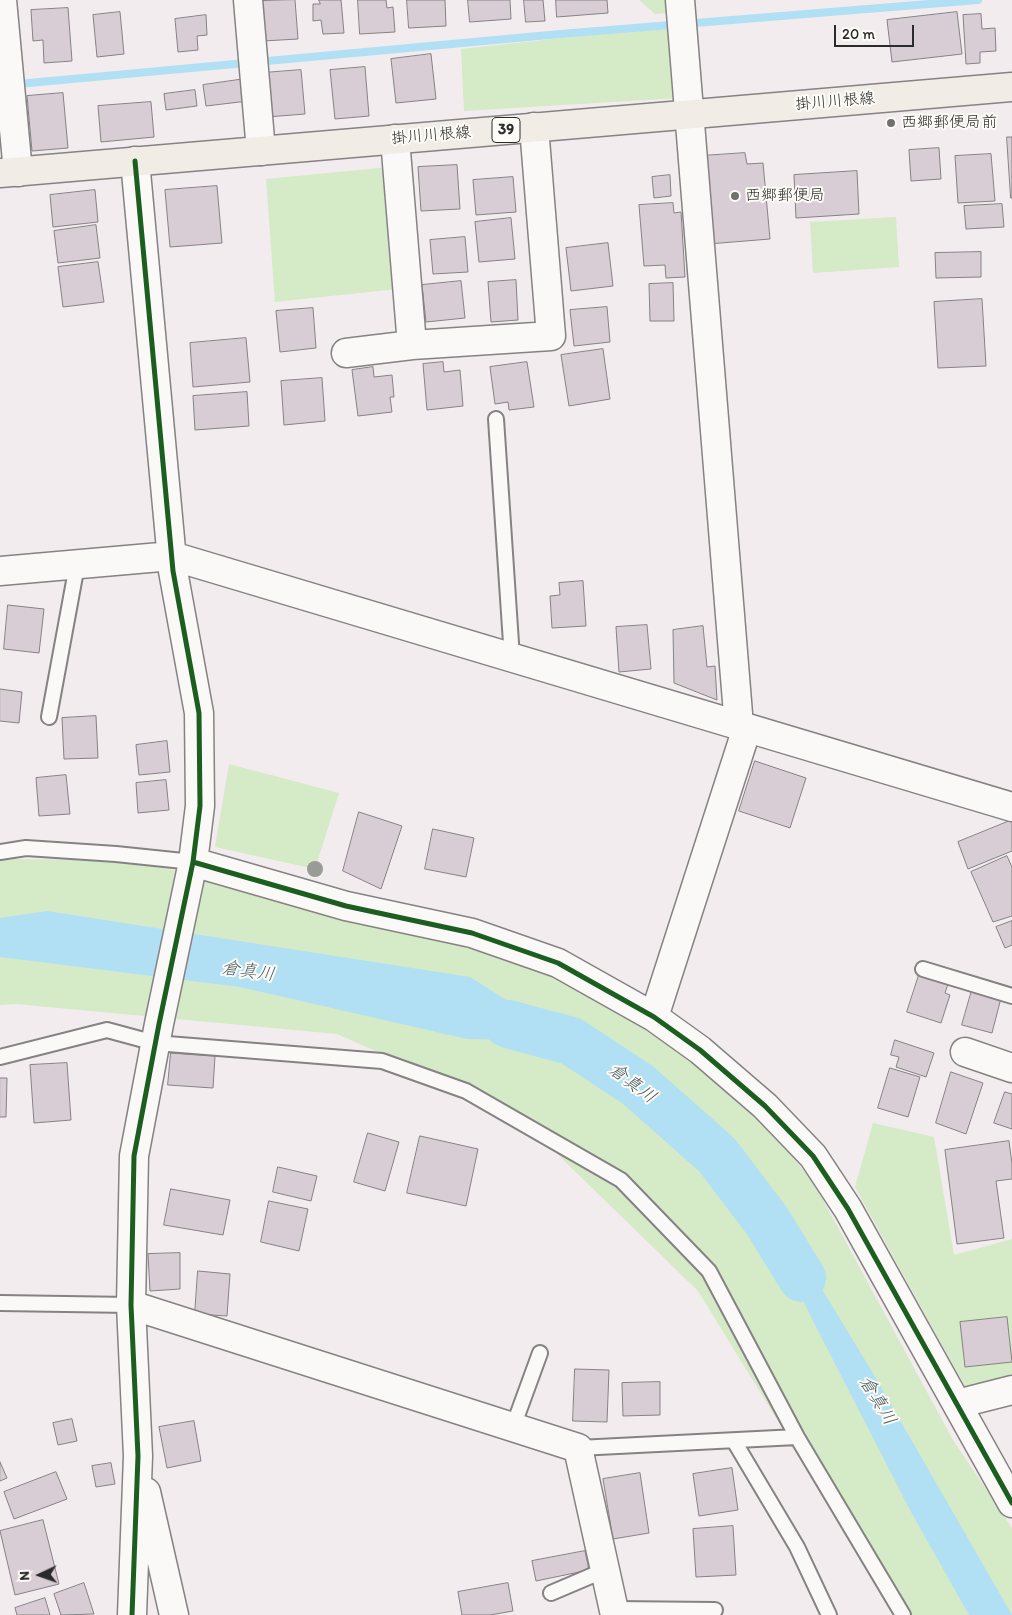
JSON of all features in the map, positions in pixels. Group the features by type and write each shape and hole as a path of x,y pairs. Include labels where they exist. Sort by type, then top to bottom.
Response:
{"main road":[{"name":"掛川川根線","path":"9,172 1012,86"}],"street":[{"path":"2,0 9,172"},
{"path":"248,0 261,151"},
{"path":"654,1017 743,727 680,5"},
{"path":"346,352 412,345 551,336 534,127"},
{"path":"395,139 412,345"},
{"path":"132,1615 138,1456 131,1305 134,1156 191,870 200,806 199,713 173,571 135,162"},
{"path":"0,572 172,556 1012,808"},
{"path":"191,870 472,933 558,963 654,1017 700,1050 765,1106 813,1156 848,1209 1012,1503"},
{"path":"965,1052 1012,1068"},
{"path":"131,1305 578,1448 614,1612"},
{"path":"957,1404 1012,1390"},
{"path":"138,1456 174,1615"}],"lane":[{"path":"496,419 512,658"},
{"path":"49,717 76,565"},
{"path":"0,852 26,848 116,854 191,870"},
{"path":"922,969 1012,996"},
{"path":"0,1057 107,1030 157,1034 382,1061 466,1091 621,1180 709,1270 797,1437 903,1615"},
{"path":"0,1303 131,1305"},
{"path":"512,1427 540,1354"},
{"path":"578,1448 797,1437"},
{"path":"734,1440 797,1547 828,1615"},
{"path":"552,1593 605,1570"},
{"path":"614,1612 715,1610"}],"green space":[{"path":"639,0 671,0 672,13 655,14"},
{"path":"670,26 679,98 464,111 461,49"},
{"path":"389,167 397,289 275,302 266,179"},
{"path":"896,217 899,267 813,273 810,222"},
{"path":"229,764 339,793 315,869 215,847"},
{"path":"0,859 130,860 540,957 722,1069 815,1185 953,1440 1012,1528 1012,1615 897,1615 698,1291 515,1113 337,1034 16,1004 0,1005"},
{"path":"873,1123 934,1137 954,1255 1012,1239 1012,1377 965,1387 855,1187"}],"water":[{"path":"47,911 470,977 571,1041 467,1039 240,987 0,957 0,918"},
{"path":"774,1210 874,1375 1012,1615 969,1615 910,1510 810,1315 767,1221"}],"building":[{"path":"295,0 298,39 263,41 260,1"},
{"path":"319,0 341,0 344,33 323,34 321,20 313,21 313,4 320,4"},
{"path":"358,0 386,0 387,8 393,7 395,32 360,34"},
{"path":"407,0 445,0 446,26 409,28"},
{"path":"468,0 510,0 511,19 470,22"},
{"path":"524,0 543,0 545,21 526,22"},
{"path":"556,0 607,0 608,13 557,17"},
{"path":"68,8 72,61 44,63 43,40 33,41 31,10"},
{"path":"120,12 124,54 97,57 93,15"},
{"path":"957,12 962,54 892,62 887,20"},
{"path":"981,14 982,29 995,28 996,51 980,52 980,63 966,64 963,15"},
{"path":"206,15 207,35 197,36 198,50 178,52 175,19"},
{"path":"431,54 436,99 396,103 391,59"},
{"path":"365,67 369,116 335,119 330,70"},
{"path":"301,70 305,114 267,117 263,73"},
{"path":"245,79 248,101 206,106 203,85"},
{"path":"195,90 197,106 166,110 164,94"},
{"path":"63,93 68,148 32,151 27,96"},
{"path":"151,102 154,137 101,142 98,106"},
{"path":"1007,137 1012,137 1012,198 1011,198"},
{"path":"939,148 941,179 911,181 909,150"},
{"path":"745,153 747,164 763,163 770,239 708,244 701,156"},
{"path":"991,154 995,201 958,203 955,156"},
{"path":"457,165 460,209 421,211 418,167"},
{"path":"857,171 859,214 796,218 794,175"},
{"path":"670,175 671,196 654,198 652,177"},
{"path":"513,177 516,212 476,215 473,180"},
{"path":"217,186 222,243 170,247 165,190"},
{"path":"95,190 98,222 53,227 50,195"},
{"path":"673,203 674,213 681,212 685,277 666,278 665,265 644,266 639,205"},
{"path":"1002,204 1004,227 966,229 964,206"},
{"path":"511,218 515,259 479,262 475,222"},
{"path":"96,225 100,258 58,263 54,231"},
{"path":"465,237 468,272 433,274 430,240"},
{"path":"608,243 613,286 571,291 566,248"},
{"path":"981,252 981,277 936,278 935,253"},
{"path":"98,262 104,302 63,307 58,267"},
{"path":"516,280 518,320 491,322 488,282"},
{"path":"461,281 465,318 426,322 422,285"},
{"path":"673,283 674,321 650,321 649,284"},
{"path":"982,299 986,366 938,368 934,302"},
{"path":"607,307 610,342 574,346 570,310"},
{"path":"313,308 316,348 280,352 276,311"},
{"path":"246,338 250,382 193,387 190,343"},
{"path":"603,349 610,399 569,406 561,355"},
{"path":"443,362 444,372 460,370 463,406 427,410 423,364"},
{"path":"527,362 534,407 509,410 508,402 495,404 490,367"},
{"path":"373,367 374,377 392,375 394,397 390,397 392,412 358,416 352,370"},
{"path":"322,378 325,421 284,425 281,381"},
{"path":"247,392 249,426 195,430 193,396"},
{"path":"583,581 586,626 552,628 550,596 560,595 559,583"},
{"path":"8,605 44,609 39,653 4,649"},
{"path":"647,625 651,669 619,672 616,627"},
{"path":"703,626 707,667 715,666 717,700 674,683 673,630"},
{"path":"0,689 22,692 19,723 0,721"},
{"path":"96,716 98,758 64,759 62,718"},
{"path":"167,741 170,772 139,775 136,745"},
{"path":"755,761 806,778 790,828 739,811"},
{"path":"66,775 70,814 39,816 36,778"},
{"path":"166,780 169,810 138,813 136,783"},
{"path":"359,812 402,826 381,889 343,871"},
{"path":"1012,820 1012,851 968,869 958,842"},
{"path":"433,829 474,838 466,877 425,869"},
{"path":"1007,856 1012,867 1012,916 993,922 971,872"},
{"path":"1012,921 1012,945 1005,948 996,927"},
{"path":"919,975 948,984 945,993 950,995 941,1023 907,1012"},
{"path":"972,990 1001,998 992,1033 962,1025"},
{"path":"895,1040 934,1053 926,1077 896,1067 899,1057 891,1055"},
{"path":"171,1053 215,1056 213,1088 168,1085"},
{"path":"67,1063 71,1120 34,1123 30,1065"},
{"path":"890,1068 920,1077 908,1117 878,1108"},
{"path":"951,1072 983,1083 966,1134 936,1123"},
{"path":"0,1078 7,1078 6,1117 0,1117"},
{"path":"1005,1092 1012,1094 1012,1129 994,1123"},
{"path":"368,1133 399,1142 385,1191 354,1182"},
{"path":"420,1136 478,1149 466,1206 407,1193"},
{"path":"1009,1141 1012,1179 996,1181 1004,1238 957,1244 945,1150"},
{"path":"278,1167 317,1176 311,1201 273,1192"},
{"path":"171,1189 230,1200 223,1235 164,1225"},
{"path":"269,1201 308,1209 299,1251 261,1242"},
{"path":"180,1253 180,1289 150,1291 148,1254"},
{"path":"198,1271 230,1274 227,1316 195,1314"},
{"path":"1007,1317 1012,1362 965,1367 960,1322"},
{"path":"575,1369 609,1370 607,1422 573,1421"},
{"path":"660,1382 660,1415 623,1416 622,1383"},
{"path":"72,1419 77,1441 58,1445 53,1423"},
{"path":"194,1421 201,1461 167,1468 159,1427"},
{"path":"0,1462 7,1478 0,1481"},
{"path":"111,1463 115,1484 96,1487 92,1466"},
{"path":"732,1468 738,1510 699,1516 693,1474"},
{"path":"56,1472 67,1499 14,1519 4,1492"},
{"path":"640,1473 649,1533 613,1539 603,1479"},
{"path":"43,1520 59,1584 15,1595 0,1531"},
{"path":"733,1526 736,1575 696,1577 693,1529"},
{"path":"585,1551 589,1570 536,1581 532,1561"},
{"path":"84,1583 94,1614 61,1615 54,1594"},
{"path":"508,1583 513,1611 490,1615 462,1615 458,1592"},
{"path":"45,1598 50,1615 17,1615 15,1608"}],"waterway":[{"path":"18,84 560,34 978,0"},
{"name":"倉真川","path":"508,1024 571,1041 638,1085 717,1155 767,1221 802,1278"}],"cycle path":[{"path":"132,1615 138,1456 131,1305 134,1156 193,862 200,806 199,713 173,571 135,161"},
{"path":"193,862 346,906 472,933 558,963 654,1017 700,1050 765,1106 813,1156 848,1209 1012,1503"}],"place":[{"name":"西郷郵便局前","path":"891,123"},
{"name":"西郷郵便局","path":"735,196"}]}
